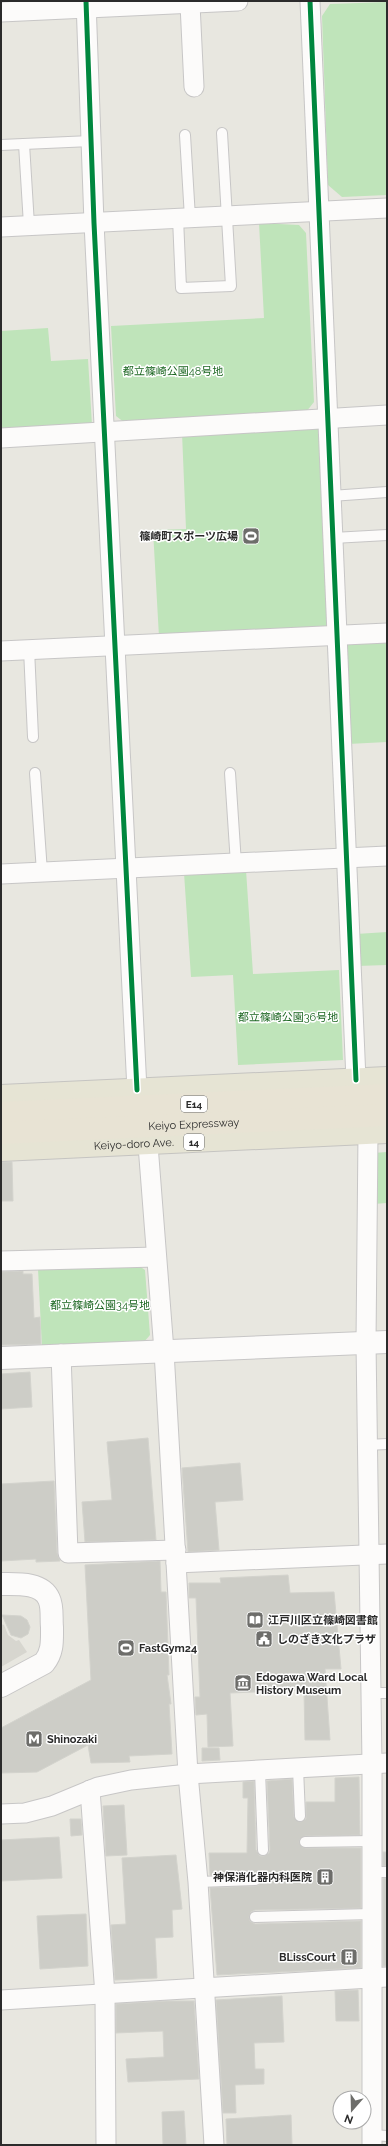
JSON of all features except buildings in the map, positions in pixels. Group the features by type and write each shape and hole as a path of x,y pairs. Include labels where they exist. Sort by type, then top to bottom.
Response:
{"highway":[{"path":"1,1096 387,1078"},
{"name":"Keiyo Expressway","path":"1,1113 387,1095"},
{"name":"Keiyo Expressway","path":"1,1133 387,1115"},
{"name":"Keiyo-doro Ave.","path":"1,1150 148,1145 377,1132"}],"street":[{"path":"1,12 87,5 165,3 190,4 238,1"},
{"path":"310,1 318,211 338,635 345,858 356,1080"},
{"path":"190,4 194,87"},
{"path":"87,5 94,222 106,432 125,868 137,1090"},
{"path":"1,227 387,208"},
{"path":"1,438 328,417 387,415"},
{"path":"1,651 387,633"},
{"path":"1,874 387,856"},
{"path":"377,1132 366,1343 368,1555 379,1693 379,1764 372,1841 379,1872 371,1914 379,1977 377,2139"},
{"path":"148,1145 164,1351 188,1774 198,1882 214,2145"},
{"path":"1,1261 156,1257"},
{"path":"1,1358 61,1354 387,1342"},
{"path":"61,1354 68,1553 176,1556 387,1554"},
{"path":"1,1584 28,1585 44,1593 49,1598 52,1647 49,1657 44,1663 1,1686"},
{"path":"1,1814 25,1813 52,1806 90,1790 131,1780 188,1774 379,1764"},
{"path":"90,1790 105,1995 106,2145"},
{"path":"1,2000 204,1989 379,1977"}],"lane":[{"path":"185,135 181,288 231,286 222,133"},
{"path":"1,145 91,141"},
{"path":"24,144 29,225"},
{"path":"331,496 387,492"},
{"path":"333,538 387,536"},
{"path":"29,649 33,737"},
{"path":"35,772 42,872"},
{"path":"230,773 236,864"},
{"path":"367,1444 387,1444"},
{"path":"298,1768 300,1816"},
{"path":"260,1770 263,1850"},
{"path":"305,1842 372,1841"},
{"path":"198,1882 255,1880"},
{"path":"256,1917 371,1914"}],"green space":[{"path":"387,2 387,195 342,197 328,185 322,16 330,4"},
{"name":"都立篠崎公園48号地","path":"259,223 299,225 306,233 314,402 306,412 125,423 116,416 111,326 264,318"},
{"path":"48,328 51,361 88,359 92,425 1,431 1,331"},
{"path":"320,426 329,630 159,637 153,530 186,529 182,433"},
{"path":"387,642 387,742 348,744 344,648 348,643"},
{"name":"都立篠崎公園36号地","path":"246,870 253,974 339,970 343,1060 238,1065 233,975 191,977 184,873"},
{"path":"387,932 387,965 357,966 356,934"},
{"path":"387,1152 387,1203 373,1204 373,1153"},
{"name":"都立篠崎公園34号地","path":"139,1266 145,1270 150,1335 144,1342 42,1347 38,1269"}],"shaded area":[{"path":"1,1624 4,1625 8,1635 16,1641 19,1640 27,1652 1,1667"}],"cycle path":[{"path":"86,1 94,223 137,1090"},
{"path":"310,1 356,1080"}],"place":[{"name":"篠崎町スポーツ広場","path":"251,536"},
{"name":"江戸川区立篠崎図書館","path":"255,1620"},
{"name":"しのざき文化プラザ","path":"264,1639"},
{"name":"FastGym24","path":"126,1648"},
{"name":"Edogawa Ward Local History Museum","path":"243,1683"},
{"name":"Shinozaki","path":"34,1739"},
{"name":"神保消化器内科医院","path":"325,1877"},
{"name":"BLissCourt","path":"349,1957"}]}
